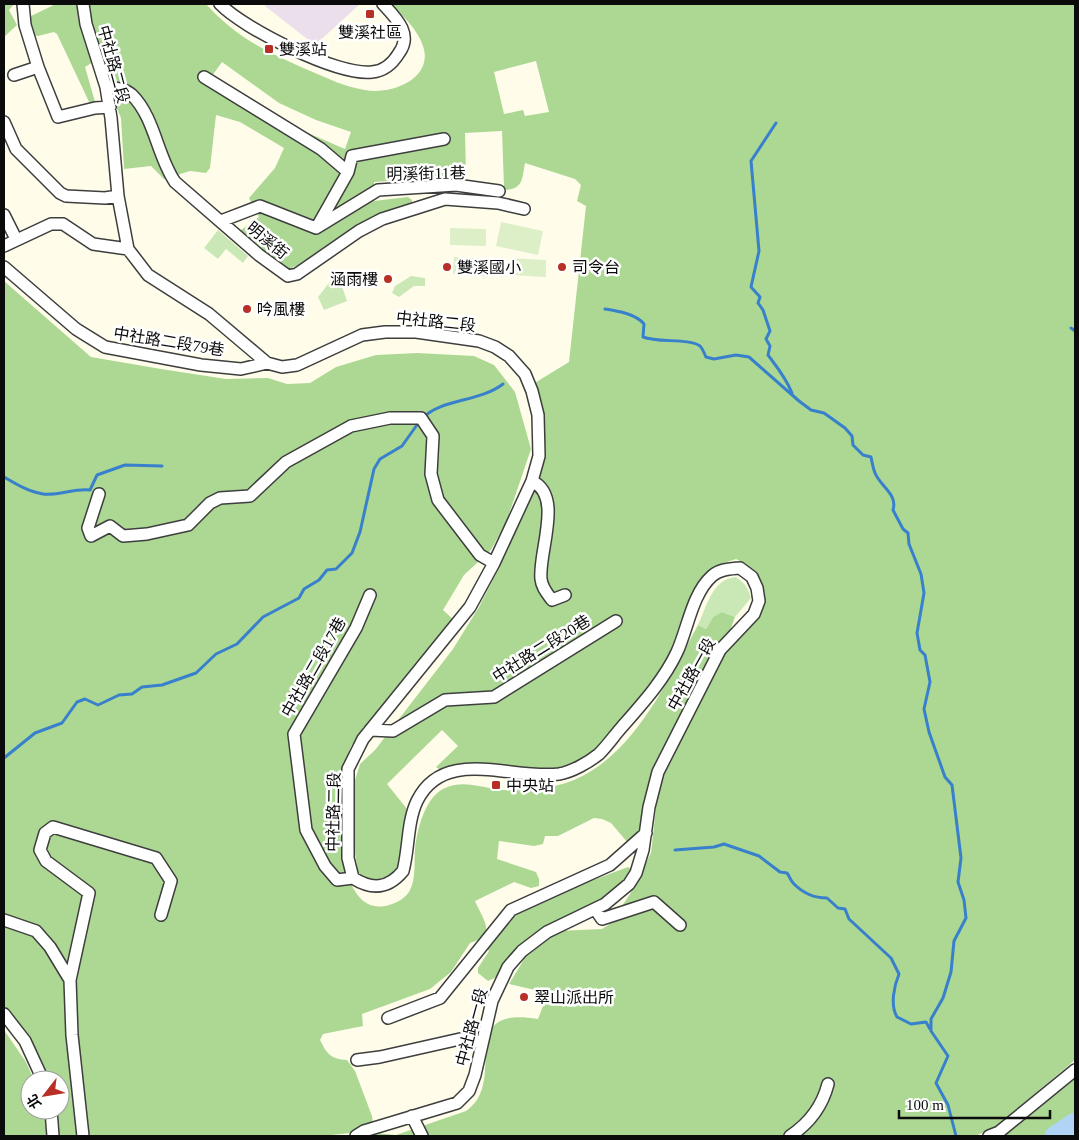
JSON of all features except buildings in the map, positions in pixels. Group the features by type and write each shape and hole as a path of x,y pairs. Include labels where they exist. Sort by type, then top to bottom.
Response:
{"street":[{"path":"23,4 25,25 38,67 58,117 95,108 110,107"},
{"name":"中社路二段","path":"83,4 86,24 110,107 118,196 128,249 148,275 210,314 267,363 282,367 297,365 362,335 385,332 443,336 479,341 495,347 509,356 525,374 532,391 540,437 539,456 532,481 494,564 470,607 363,739 348,769 348,858 353,878"},
{"path":"220,4 251,27 284,44 340,68 372,72 392,63 401,51 405,40 405,33 400,23 383,4"},
{"path":"14,75 38,67"},
{"path":"204,77 321,149 348,172"},
{"name":"明溪街","path":"106,88 122,89 131,94 150,127 171,176 259,255 288,276 297,274 359,231 382,219 446,199 498,203 524,209"},
{"path":"4,122 16,149 60,193 66,196 118,196"},
{"path":"220,221 260,206 316,228 348,172 352,156 444,139"},
{"name":"明溪街11巷","path":"316,228 378,190 456,185 499,192"},
{"path":"4,215 16,239"},
{"path":"4,246 51,224 62,224 93,244 128,249"},
{"name":"中社路二段79巷","path":"4,268 76,330 104,348 201,365 242,369 267,363"},
{"path":"99,494 88,528 91,536 110,526 123,536 147,534 188,525 210,503 220,498 250,496 286,462 351,426 390,418 421,418 433,436 431,474 438,500 480,555 494,564"},
{"path":"532,481 539,484 547,497 547,534 541,579 544,591 552,600 565,595"},
{"name":"中社路一段","path":"353,878 364,885 373,887 386,885 396,879 402,872 416,802 425,787 438,776 455,769 528,774 560,774 585,764 600,753 665,674 678,651 702,590 712,576 725,569 740,568 752,577 757,588 759,601 754,614 720,650 658,772 636,873 629,884 617,896 595,909 547,932 522,950 508,967 492,1001 476,1075 469,1091 457,1103 364,1131 356,1136"},
{"name":"中社路二段17巷","path":"353,878 337,880 324,866 306,830 294,734 356,628 370,595"},
{"name":"中社路二段20巷","path":"370,730 393,731 445,700 494,696 616,621"},
{"path":"83,1136 72,1035 70,980 89,893 46,861 40,850 45,834 53,827 156,858 171,881 161,915"},
{"path":"388,1018 440,998 511,910 610,865 646,833"},
{"path":"595,909 602,919 654,902 680,925"},
{"path":"4,920 36,931 50,947 70,980"},
{"path":"4,1014 25,1041 38,1070"},
{"path":"357,1060 380,1057 460,1038 482,1043"},
{"path":"989,1136 999,1132 1075,1070"},
{"path":"790,1136 816,1114 824,1100 828,1084"},
{"path":"412,1116 422,1136"},
{"path":"52,1120 54,1136"}],"shaded area":[{"path":"266,4 360,4 315,45 265,6"}],"green space":[{"path":"4,4 14,4 9,10 17,25 4,37"},
{"path":"56,4 81,4 95,61 85,67 95,102 91,106 57,34 54,32 38,36 32,35 29,17"},
{"path":"87,4 206,4 229,26 266,50 336,82 358,89 375,91 398,87 408,82 422,68 425,58 418,34 391,4 1075,4 1075,1060 994,1128 975,1136 368,1136 376,1133 396,1135 466,1111 478,1098 484,1082 486,1048 489,1034 497,1023 512,1018 538,1019 548,993 509,984 526,956 557,931 602,929 610,924 630,894 651,853 657,799 665,772 699,700 725,652 762,608 764,597 761,584 746,564 736,559 721,564 710,571 664,666 598,750 558,771 440,770 436,767 458,746 442,730 387,784 407,809 408,823 403,865 387,881 363,880 358,871 354,848 355,780 360,764 375,750 453,649 479,607 496,573 536,474 533,384 569,362 586,206 577,201 581,185 575,179 525,163 521,181 517,187 507,190 504,187 502,131 465,133 466,173 461,176 374,182 374,201 408,197 412,200 412,204 314,258 285,271 242,234 241,230 259,217 249,198 275,168 284,148 240,122 216,115 210,168 206,173 190,171 164,179 151,166 124,169 121,118 110,92","holes":["536,61 549,112 525,116 523,110 504,114 494,72","222,62 279,103 316,120 351,132 345,149 301,130 212,76"]},
{"path":"501,222 543,231 538,255 496,246"},
{"path":"450,228 486,229 486,246 450,245"},
{"path":"218,230 248,256 243,263 226,249 218,259 204,248"},
{"path":"454,257 490,259 489,276 453,274"},
{"path":"510,258 546,260 546,277 510,275"},
{"path":"411,276 425,278 425,286 414,286 399,297 392,293 395,286"},
{"path":"332,279 342,286 347,301 324,310 318,297"},
{"path":"4,281 91,357 226,379 268,378 287,384 310,383 336,367 376,355 417,353 474,356 494,365 515,392 531,449 507,520 491,550 464,575 443,610 454,620 351,746 345,765 340,797 342,848 352,885 361,899 373,906 392,904 409,893 413,881 415,849 420,824 427,807 437,793 450,786 465,784 502,790 529,789 561,784 588,773 612,755 652,707 698,625 706,629 713,617 722,612 735,617 730,631 717,645 693,687 672,735 645,832 628,843 611,823 594,818 558,836 545,836 543,844 534,846 499,841 497,859 536,872 539,886 531,888 514,882 475,901 486,926 486,931 479,940 470,943 451,972 430,989 362,1014 363,1026 323,1034 320,1040 327,1052 333,1057 347,1060 355,1071 373,1123 351,1133 321,1136 59,1136 57,1120 70,1120 70,1070 42,1070 4,1006"},
{"path":"736,577 746,586 751,598 735,617 722,612 713,617 706,629 698,625 716,588 728,579"},
{"path":"628,867 632,869 632,873 615,893 571,916 499,976 488,981 478,973 478,968 489,951 485,946 508,917 564,891"},
{"path":"4,1030 30,1070 20,1070 20,1120 45,1120 48,1136 4,1136"},
{"path":"1075,1077 1075,1113 1072,1116 1043,1136 1000,1136"}],"waterway":[{"path":"776,123 751,161 759,251 751,287 760,297 758,303 763,310 770,331 766,339 770,346 768,355 792,393"},
{"path":"605,309 626,314 641,321 644,324 643,337 689,342 700,346 706,357 714,359 736,355 749,357 811,410 824,413 845,428 852,436 853,445 863,455 871,457 877,478 891,495 894,504 893,510 903,529 908,533 909,544 921,574 924,593 917,633 920,650 925,655 930,682 924,709 929,732 945,777 952,785 961,858 958,882 964,900 966,918 954,941 951,972 943,998 931,1019 931,1031 948,1056 936,1083 948,1105 956,1136"},
{"path":"1071,328 1075,331"},
{"path":"423,418 439,407 483,394 503,384"},
{"path":"4,758 35,733 62,723 77,702 85,699 98,705 119,695 132,694 142,687 162,685 196,673 216,654 237,644 263,617 299,598 304,589 319,580 327,570 336,569 352,553 360,532 374,469 380,459 402,446 419,422"},
{"path":"4,477 33,491 43,494 55,494 90,490 97,475 125,465 162,466"},
{"path":"675,850 714,847 724,844 759,856 780,872 787,873 794,884 801,890 813,896 827,898 838,908 845,909 849,919 891,958 899,974 894,996 894,1007 897,1017 911,1024 926,1022 930,1029"},
{"path":"1054,1136 1075,1122"}],"place":[{"name":"雙溪社區","path":"370,14"},
{"name":"雙溪站","path":"269,49"},
{"name":"雙溪國小","path":"447,267"},
{"name":"司令台","path":"562,267"},
{"name":"涵雨樓","path":"388,279"},
{"name":"吟風樓","path":"247,309"},
{"name":"中央站","path":"496,785"},
{"name":"翠山派出所","path":"524,997"}]}
